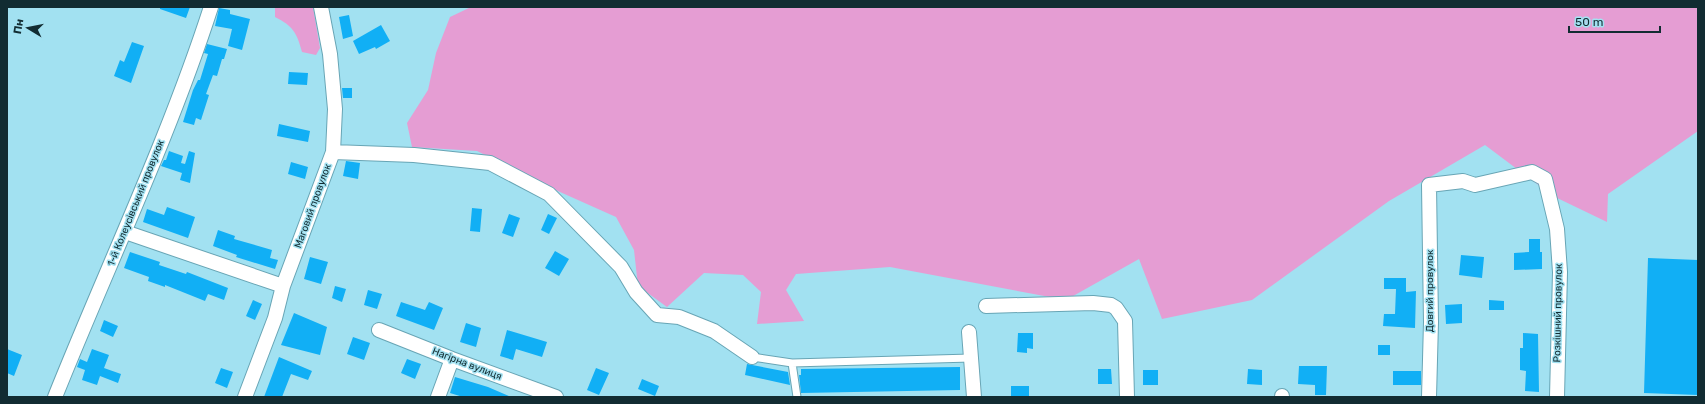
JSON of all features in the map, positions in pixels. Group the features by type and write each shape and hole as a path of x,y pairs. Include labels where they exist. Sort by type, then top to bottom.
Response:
{"street":[{"name":"1-й Колеусівський провулок","path":"55,397 125,232 194,60 211,7"},
{"name":"Маговий провулок","path":"245,397 275,318 283,286 333,152 335,109 330,54 321,7"},
{"path":"333,152 414,154 490,163 549,194 621,268 636,292 657,315 679,317 714,331 752,357"},
{"name":"Розкішний провулок","path":"1429,185 1463,181 1475,185 1532,172 1545,179 1557,229 1560,272 1557,397"},
{"name":"Довгий провулок","path":"1429,185 1429,397"},
{"path":"125,232 283,286"},
{"path":"986,306 1093,303 1111,305 1116,308 1125,321 1127,397"},
{"name":"Нагірна вулиця","path":"379,330 452,359 556,397"},
{"path":"968,332 974,397"},
{"path":"438,397 452,359"}],"lane":[{"path":"752,357 792,363 971,358"},
{"path":"792,363 797,397"}],"shaded area":[{"path":"275,7 313,7 320,48 316,55 302,52 296,35 290,27 275,17"},
{"path":"471,7 1698,7 1698,131 1608,194 1607,222 1553,196 1485,145 1389,201 1252,300 1162,319 1139,259 1066,300 890,267 796,274 786,290 804,321 757,324 761,292 743,275 704,273 667,307 638,286 634,250 616,217 560,192 477,151 412,147 407,123 428,90 436,53 450,17"}],"building":[{"path":"160,7 190,7 186,18 160,9"},
{"path":"219,8 230,10 230,14 250,19 242,50 228,46 232,29 215,26"},
{"path":"349,15 353,36 343,39 339,17"},
{"path":"381,25 390,41 376,49 375,47 359,54 353,41"},
{"path":"132,42 144,46 131,83 114,76 120,60 124,62"},
{"path":"207,44 227,49 224,59 222,59 217,76 213,75 206,94 209,95 201,120 196,118 194,125 183,122 193,90 198,80 200,80 208,54 204,53"},
{"path":"289,72 308,73 307,85 288,84"},
{"path":"342,88 352,88 352,98 343,98"},
{"path":"279,124 310,131 308,142 277,136"},
{"path":"169,151 183,156 181,163 185,164 189,151 195,153 190,183 180,180 182,173 161,166 164,160 166,160"},
{"path":"346,161 360,163 358,179 343,176"},
{"path":"291,162 308,167 305,179 288,174"},
{"path":"167,207 195,217 188,238 143,222 147,209 164,215"},
{"path":"472,208 482,209 480,232 470,231"},
{"path":"509,214 520,218 513,237 502,233"},
{"path":"548,214 557,218 549,234 541,230"},
{"path":"218,230 235,236 234,239 272,250 270,258 278,260 275,269 236,257 237,255 213,246"},
{"path":"1529,239 1540,239 1542,269 1514,270 1514,253 1529,252"},
{"path":"555,251 569,259 559,276 545,268"},
{"path":"130,252 160,262 159,265 186,274 187,272 228,288 224,300 208,294 205,301 165,285 165,287 148,281 149,277 124,268"},
{"path":"1461,255 1484,257 1482,278 1459,275"},
{"path":"310,257 328,262 321,284 304,279"},
{"path":"1648,258 1698,260 1698,395 1644,393"},
{"path":"1384,278 1406,278 1406,292 1416,291 1415,328 1383,326 1384,314 1395,314 1396,289 1384,289"},
{"path":"335,286 346,289 342,302 332,298"},
{"path":"368,290 382,294 377,309 364,305"},
{"path":"253,300 262,304 255,320 246,316"},
{"path":"1489,300 1504,301 1504,310 1489,310"},
{"path":"401,302 425,310 429,302 443,308 434,330 396,316"},
{"path":"1462,304 1462,323 1446,324 1445,305"},
{"path":"294,313 327,327 320,355 281,345"},
{"path":"104,320 118,326 113,337 100,331"},
{"path":"466,323 481,328 476,347 460,342"},
{"path":"507,330 547,342 542,357 516,349 513,360 500,356"},
{"path":"1018,333 1033,333 1033,349 1027,348 1027,353 1017,352"},
{"path":"1523,333 1538,334 1539,392 1525,391 1526,371 1520,370 1520,348 1523,348"},
{"path":"353,337 370,343 364,360 347,354"},
{"path":"1378,345 1390,345 1390,355 1378,355"},
{"path":"7,349 22,355 14,376 7,373"},
{"path":"92,349 109,355 104,368 121,374 118,383 100,376 97,385 82,380 85,370 77,367 80,359 87,362"},
{"path":"279,357 312,371 308,380 291,374 282,397 264,397"},
{"path":"407,359 421,364 415,379 401,373"},
{"path":"747,364 788,372 790,385 745,375"},
{"path":"1299,366 1327,366 1326,395 1315,395 1315,385 1298,384"},
{"path":"960,367 960,390 801,393 799,375 801,375 801,369"},
{"path":"221,368 233,372 227,388 215,383"},
{"path":"596,368 609,373 599,395 587,390"},
{"path":"1098,369 1111,369 1112,384 1098,384"},
{"path":"1248,369 1262,370 1262,385 1247,384"},
{"path":"1143,370 1158,370 1158,385 1143,385"},
{"path":"1393,371 1421,371 1421,385 1393,385"},
{"path":"455,377 488,387 511,397 463,397 450,393"},
{"path":"642,379 659,386 655,396 638,389"},
{"path":"1011,386 1029,386 1029,397 1011,397"}]}
